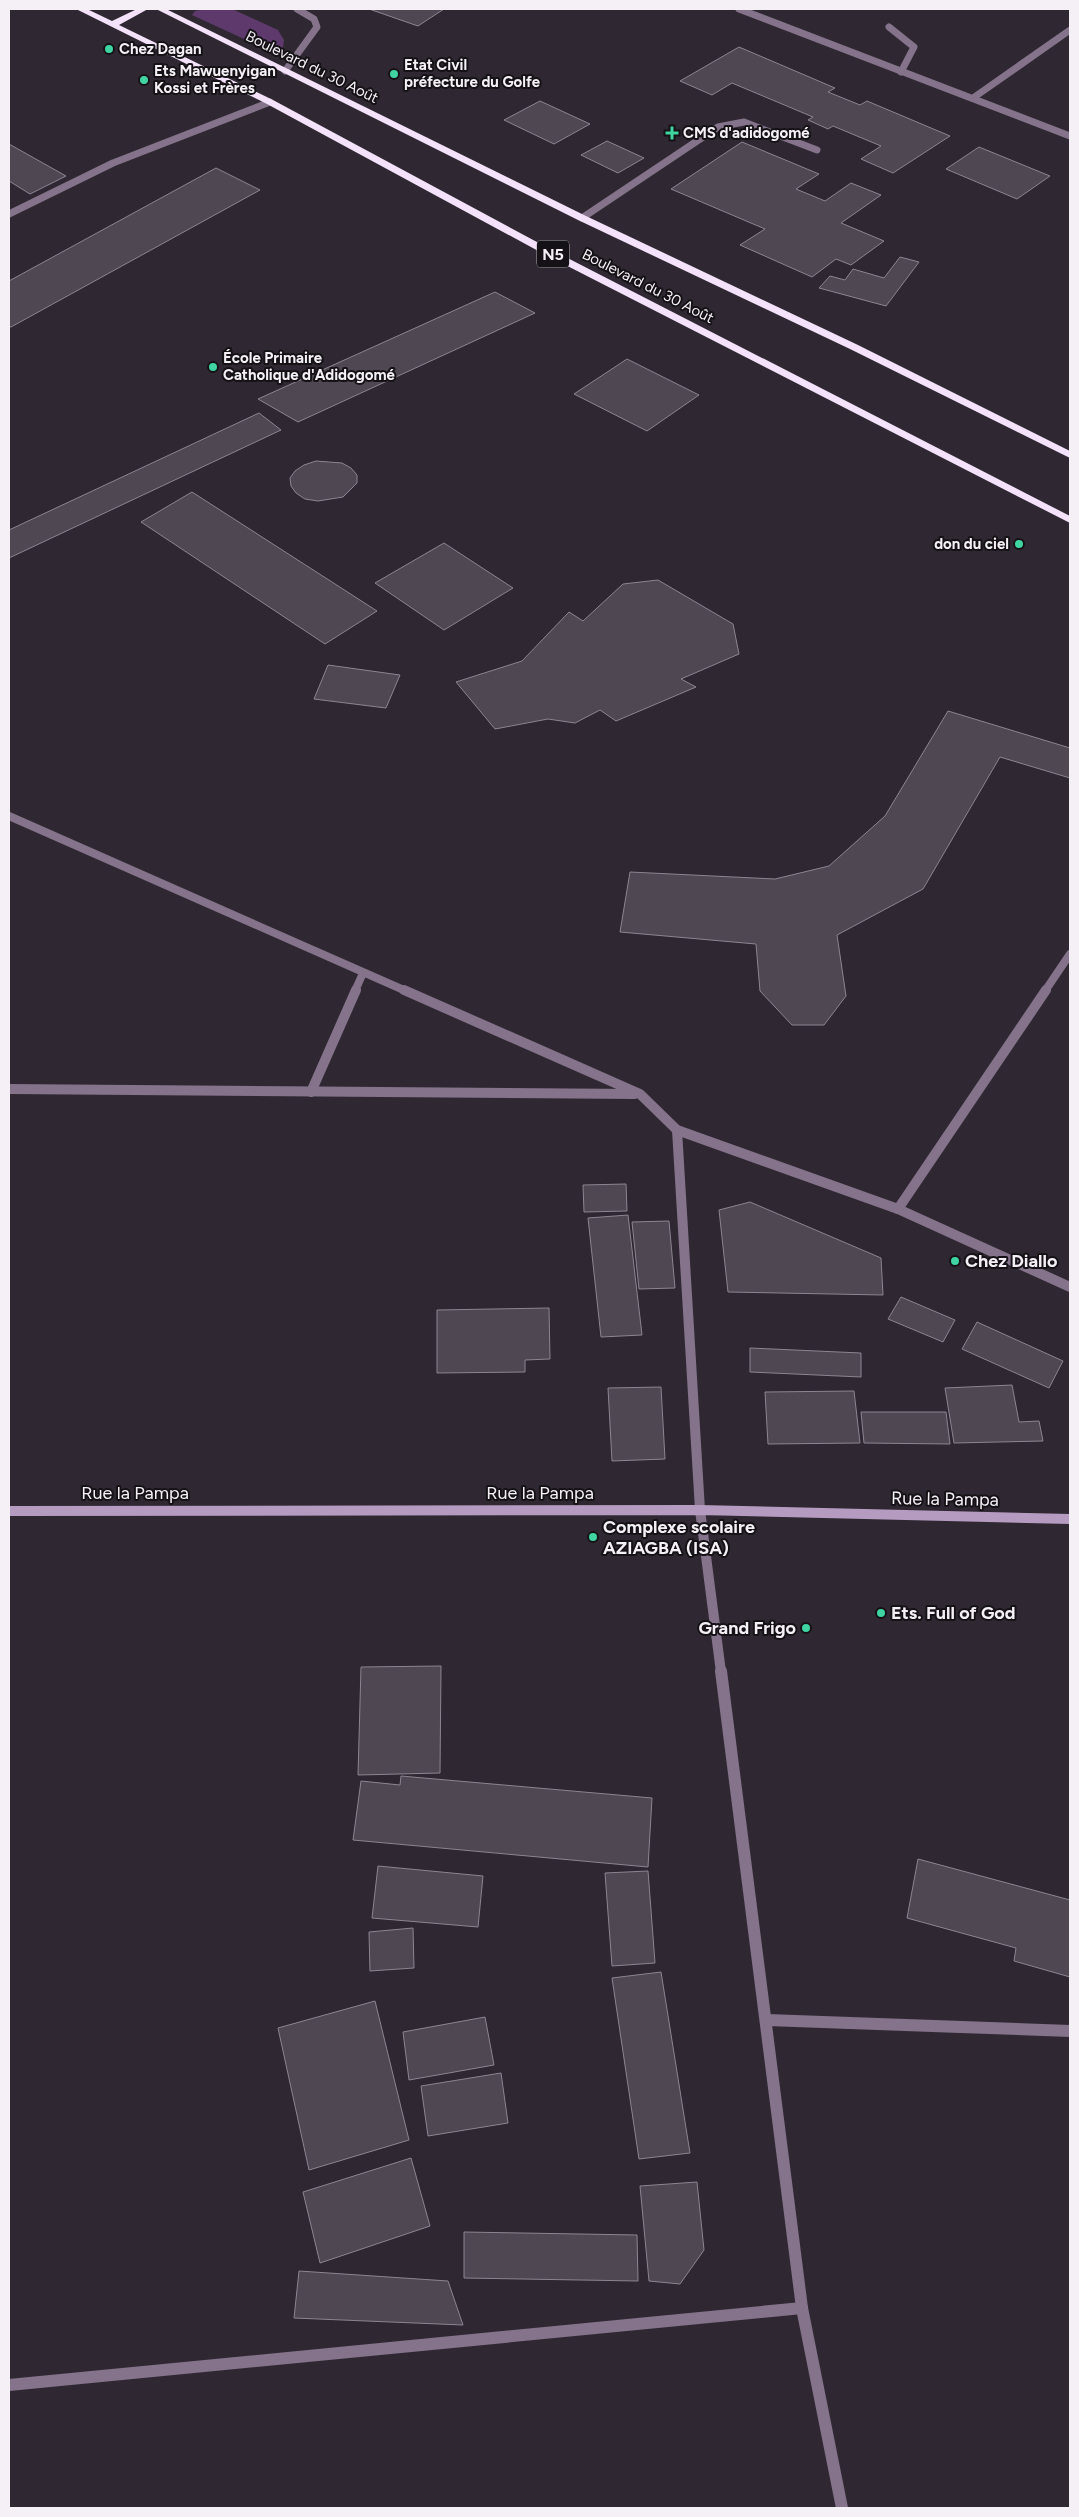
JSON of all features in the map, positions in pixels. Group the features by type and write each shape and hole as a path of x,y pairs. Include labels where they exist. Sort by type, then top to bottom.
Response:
{"highway":[{"name":"Boulevard du 30 Août","path":"80,9 270,102 546,251 1070,520"},
{"path":"113,24 144,9"},
{"name":"Boulevard du 30 Août","path":"164,9 582,218 854,347 1070,455"}],"street":[{"path":"285,71 317,27 314,19 297,9"},
{"path":"739,9 1070,136"},
{"path":"889,27 914,47 900,72"},
{"path":"973,98 1070,30"},
{"path":"9,214 17,208 113,163 270,102"},
{"path":"582,218 718,127 744,122 817,150"},
{"path":"9,204 17,208"},
{"path":"9,816 640,1094 677,1130 898,1209 1070,1287"},
{"path":"898,1209 1070,954"},
{"path":"311,1092 363,973"},
{"path":"9,1089 640,1094"},
{"path":"677,1130 700,1510 767,2020 802,2308 842,2508"},
{"name":"Rue la Pampa","path":"9,1511 700,1510 1070,1519"},
{"path":"767,2020 1070,2031"},
{"path":"9,2384 802,2308"}],"shaded area":[{"path":"232,9 278,30 284,40 283,48 278,51 270,51 192,15 195,11"}],"building":[{"path":"369,9 444,9 418,26"},
{"path":"739,47 835,88 828,92 860,105 867,101 950,136 893,173 861,159 881,146 833,126 828,129 808,120 813,117 732,83 712,95 680,81"},
{"path":"540,101 590,124 554,144 504,120"},
{"path":"607,141 644,158 618,173 581,155"},
{"path":"742,142 819,174 796,189 825,201 851,183 881,195 841,223 884,241 851,265 836,259 812,277 740,245 765,229 671,189"},
{"path":"9,144 66,176 30,194 9,181"},
{"path":"979,147 1050,176 1017,199 946,169"},
{"path":"216,168 260,190 11,327 9,326 9,281"},
{"path":"900,257 919,262 886,306 819,288 830,276 845,280 853,269 884,278"},
{"path":"495,292 535,313 298,422 258,399"},
{"path":"627,359 699,395 647,431 574,394"},
{"path":"259,413 281,430 9,558 9,530"},
{"path":"316,461 342,463 351,468 357,475 357,483 343,497 318,501 305,499 296,493 291,486 290,478 295,471 304,465"},
{"path":"192,492 377,611 325,644 141,522"},
{"path":"444,543 513,588 444,630 375,583"},
{"path":"658,580 733,624 739,654 681,679 696,687 616,721 600,710 575,723 548,719 495,729 456,682 522,661 569,612 583,621 623,584"},
{"path":"328,665 400,675 386,708 314,699"},
{"path":"948,711 1070,748 1070,778 1000,757 923,889 837,935 846,996 824,1025 792,1025 760,991 756,944 620,932 630,872 775,879 829,866 885,816"},
{"path":"626,1184 627,1211 584,1212 583,1185"},
{"path":"750,1202 881,1258 883,1295 728,1292 719,1210"},
{"path":"628,1215 642,1335 601,1337 588,1218"},
{"path":"669,1221 675,1288 639,1289 632,1222"},
{"path":"901,1297 955,1320 943,1342 888,1319"},
{"path":"549,1308 550,1359 525,1360 525,1372 437,1373 437,1310"},
{"path":"977,1322 1063,1361 1049,1388 962,1349"},
{"path":"750,1348 861,1353 861,1377 750,1372"},
{"path":"1012,1385 1019,1422 1039,1421 1043,1441 954,1443 945,1388"},
{"path":"661,1387 665,1459 612,1461 608,1388"},
{"path":"854,1391 860,1443 768,1444 765,1392"},
{"path":"861,1412 946,1412 950,1444 864,1443"},
{"path":"441,1666 440,1773 358,1775 361,1667"},
{"path":"401,1776 652,1798 648,1867 353,1840 361,1781 400,1785"},
{"path":"918,1859 1070,1900 1070,1977 1014,1961 1016,1948 907,1918"},
{"path":"378,1866 483,1876 478,1927 372,1918"},
{"path":"648,1871 655,1963 612,1966 605,1873"},
{"path":"413,1928 414,1968 370,1971 369,1932"},
{"path":"661,1972 690,2153 639,2159 612,1978"},
{"path":"375,2001 409,2140 309,2170 278,2028"},
{"path":"485,2017 494,2065 409,2080 403,2032"},
{"path":"501,2073 508,2123 428,2136 421,2086"},
{"path":"411,2158 430,2226 320,2263 303,2192"},
{"path":"697,2182 704,2250 680,2284 649,2281 640,2186"},
{"path":"464,2232 637,2235 638,2281 464,2278"},
{"path":"299,2271 448,2281 463,2325 294,2318"}],"place":[{"name":"Chez Dagan","path":"109,49"},
{"name":"Etat Civil préfecture du Golfe","path":"394,74"},
{"name":"Ets Mawuenyigan Kossi et Frères","path":"144,80"},
{"name":"CMS d'adidogomé","path":"672,133"},
{"name":"École Primaire Catholique d'Adidogomé","path":"213,367"},
{"name":"don du ciel","path":"1019,544"},
{"name":"Chez Diallo","path":"955,1261"},
{"name":"Complexe scolaire AZIAGBA (ISA)","path":"593,1537"},
{"name":"Ets. Full of God","path":"881,1613"},
{"name":"Grand Frigo","path":"806,1628"}]}
